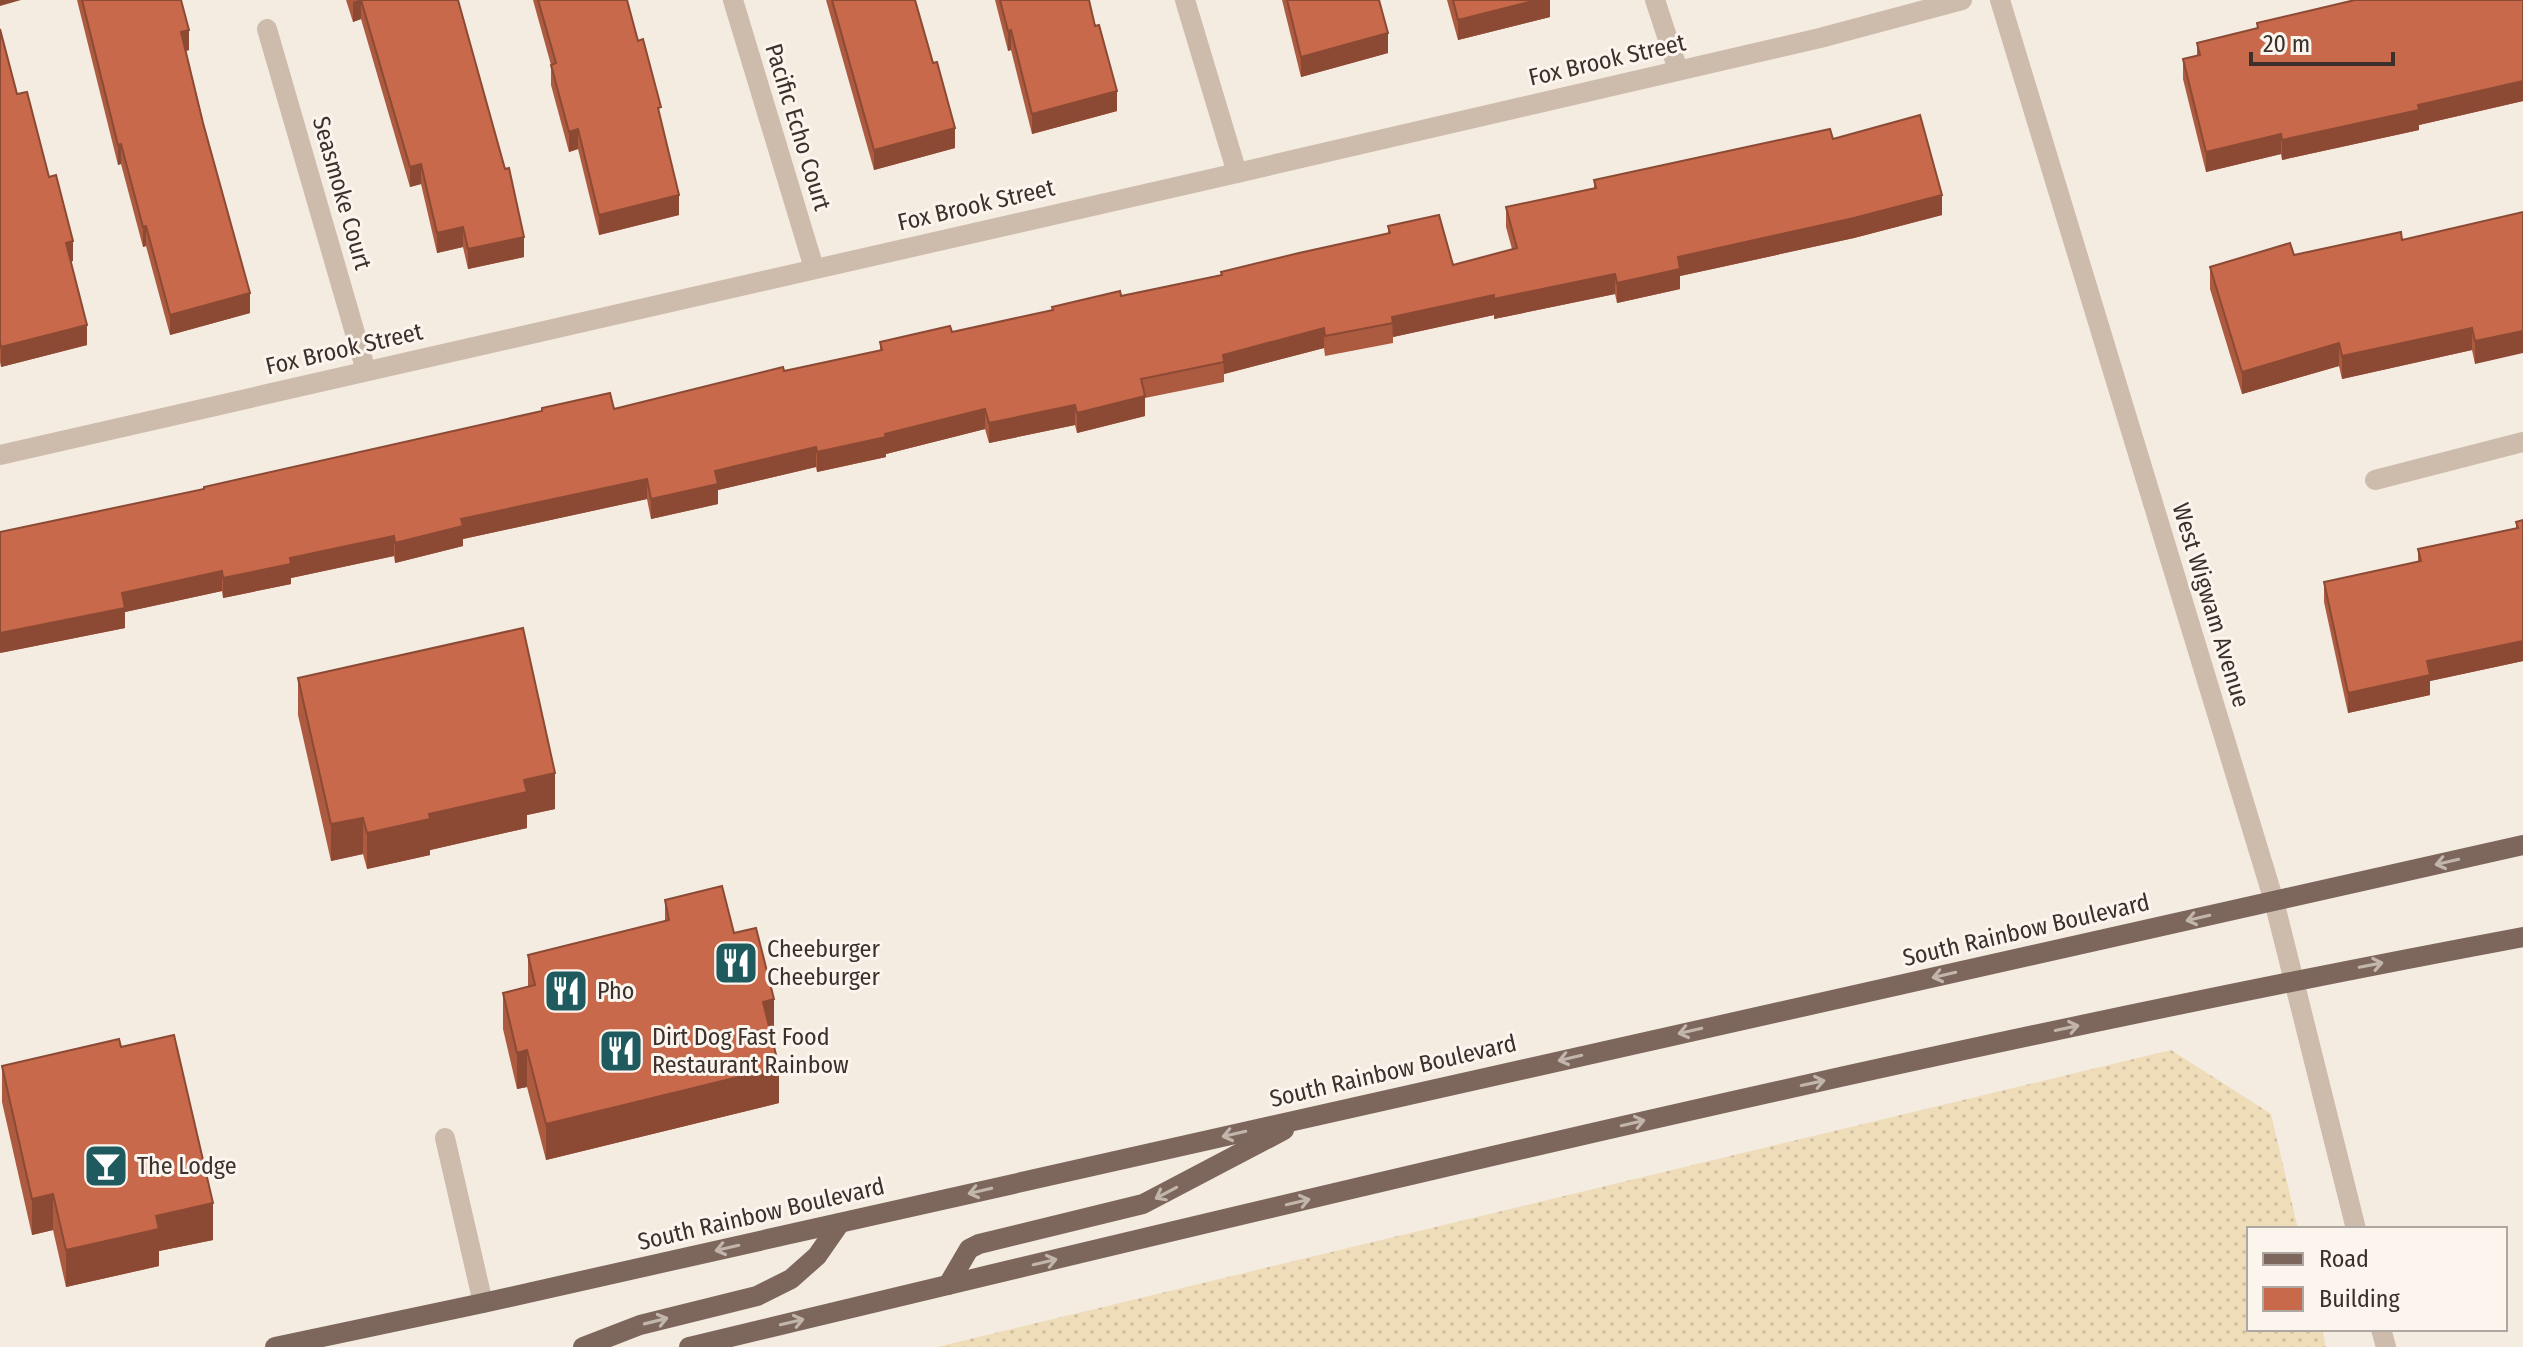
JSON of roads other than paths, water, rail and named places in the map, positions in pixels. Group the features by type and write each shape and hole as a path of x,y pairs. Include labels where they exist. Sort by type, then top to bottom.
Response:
{"main road":[{"name":"South Rainbow Boulevard","path":"275,1347 2523,845"},
{"path":"689,1347 1665,1116 2294,980 2523,937"},
{"path":"948,1285 969,1249 979,1244 1143,1204 1309,1117"},
{"path":"583,1347 640,1325 757,1296 791,1279 817,1256 840,1223"}],"street":[{"name":"Pacific Echo Court","path":"733,0 814,268"},
{"path":"1185,0 1237,173"},
{"path":"1655,0 1678,70"},
{"name":"Fox Brook Street","path":"0,455 1820,38 1962,0"},
{"name":"West Wigwam Avenue","path":"2000,0 2274,901 2356,1227"},
{"name":"Seasmoke Court","path":"267,29 366,371"},
{"path":"2375,480 2523,442"},
{"path":"445,1138 483,1303"}],"place":[{"name":"Cheeburger Cheeburger","path":"736,963"},
{"name":"Pho","path":"566,991"},
{"name":"Dirt Dog Fast Food Restaurant Rainbow","path":"621,1051"},
{"name":"The Lodge","path":"106,1166"}]}
